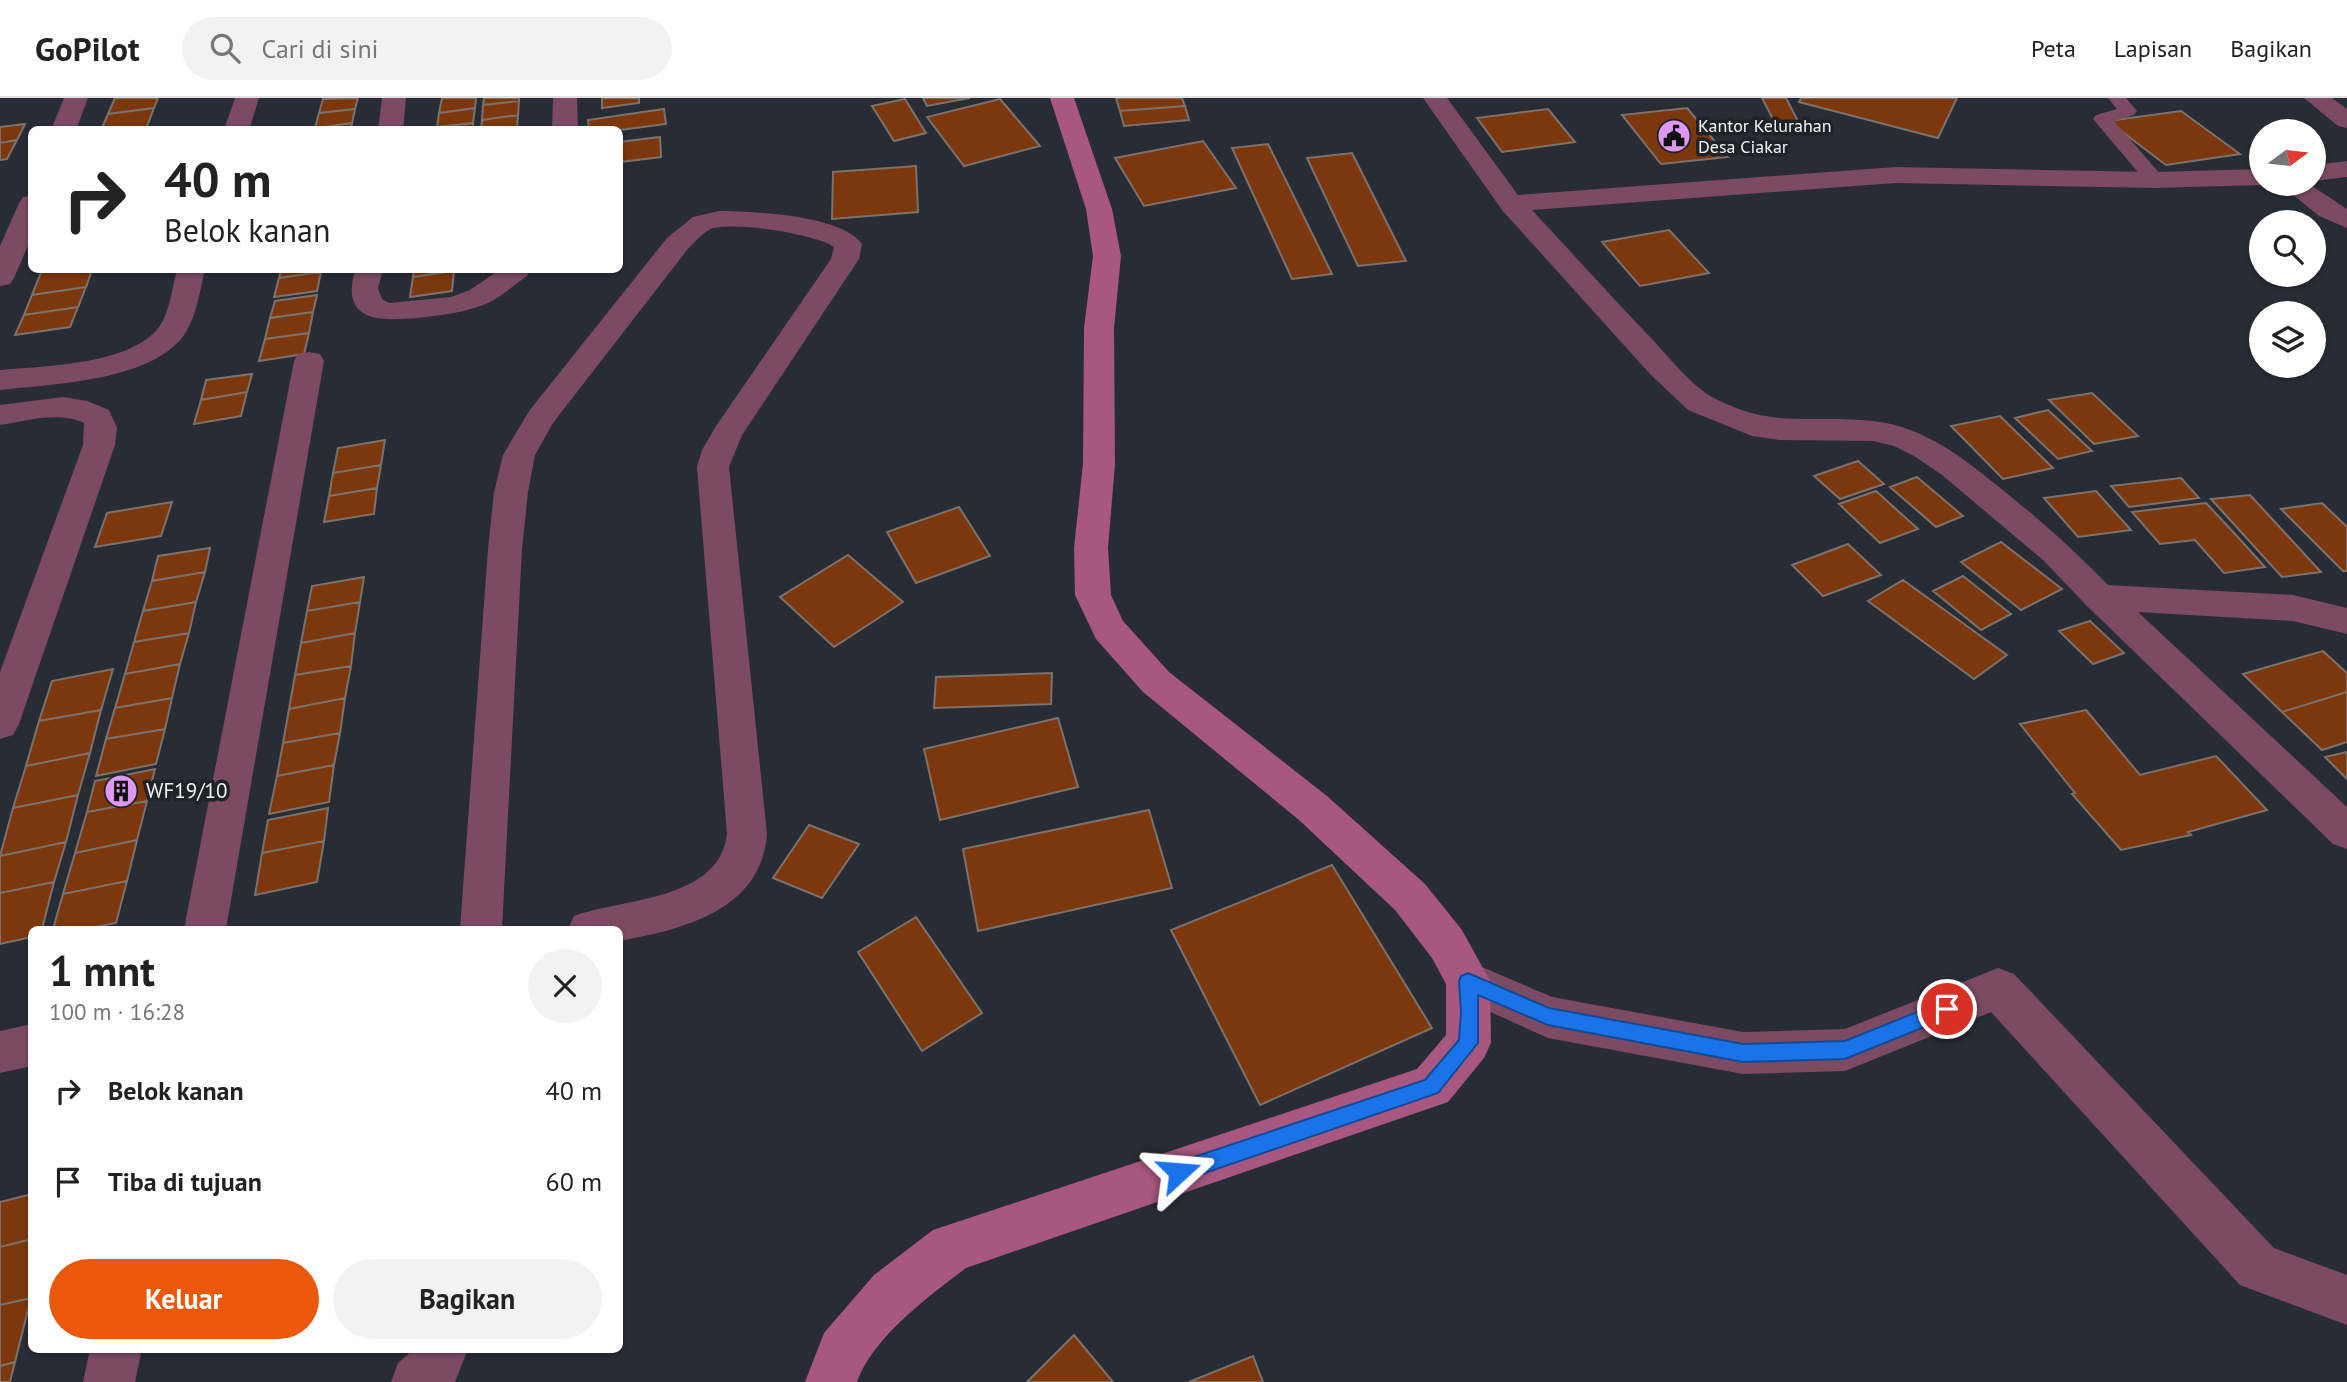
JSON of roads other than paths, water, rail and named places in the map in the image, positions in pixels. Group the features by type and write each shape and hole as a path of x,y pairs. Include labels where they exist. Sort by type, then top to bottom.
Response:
{"street":[{"path":"65,126 76,98"},
{"path":"237,126 247,98"},
{"path":"390,126 394,98"},
{"path":"565,98 565,126"},
{"path":"831,1382 842,1351 892,1293 951,1248 1432,1087 1468,1043 1468,981 1447,944 1410,897 1313,808 1156,682 1109,629 1093,595 1091,548 1099,464 1100,328 1107,256 1099,209 1062,98"},
{"path":"1435,98 1511,204 1661,367 1699,403 1752,426 1791,431 1872,431 1903,438 1925,448 1953,467 2055,551 2099,597 2347,832"},
{"path":"2316,98 2347,121"},
{"path":"2326,172 2347,169"},
{"path":"1511,204 1896,175 2155,180 2249,177"},
{"path":"2309,196 2347,220"},
{"path":"0,278 28,212"},
{"path":"481,926 505,549 511,492 519,455 540,418 677,244 695,227 707,221 727,218 833,233 848,244 845,259 727,433 713,467 747,834 744,859 723,885 687,906 602,926"},
{"path":"0,380 88,370 128,359 155,346 172,330 190,273"},
{"path":"368,273 364,288 369,304 385,312 457,304 480,296 513,273"},
{"path":"206,926 309,361"},
{"path":"0,415 68,406 86,410 98,417 101,428 99,445 0,724"},
{"path":"2099,597 2293,608 2347,621"},
{"path":"1468,981 1548,1017 1743,1053 1845,1050 1998,988 2258,1267 2347,1300"},
{"path":"0,1052 28,1046"},
{"path":"109,1382 115,1353"},
{"path":"417,1382 436,1364 440,1353"}],"lane":[{"path":"2117,98 2128,111 2102,120 2155,180"}],"place":[{"name":"Kantor Kelurahan Desa Ciakar","path":"1674,136"},
{"name":"WF19/10","path":"121,791"}]}
